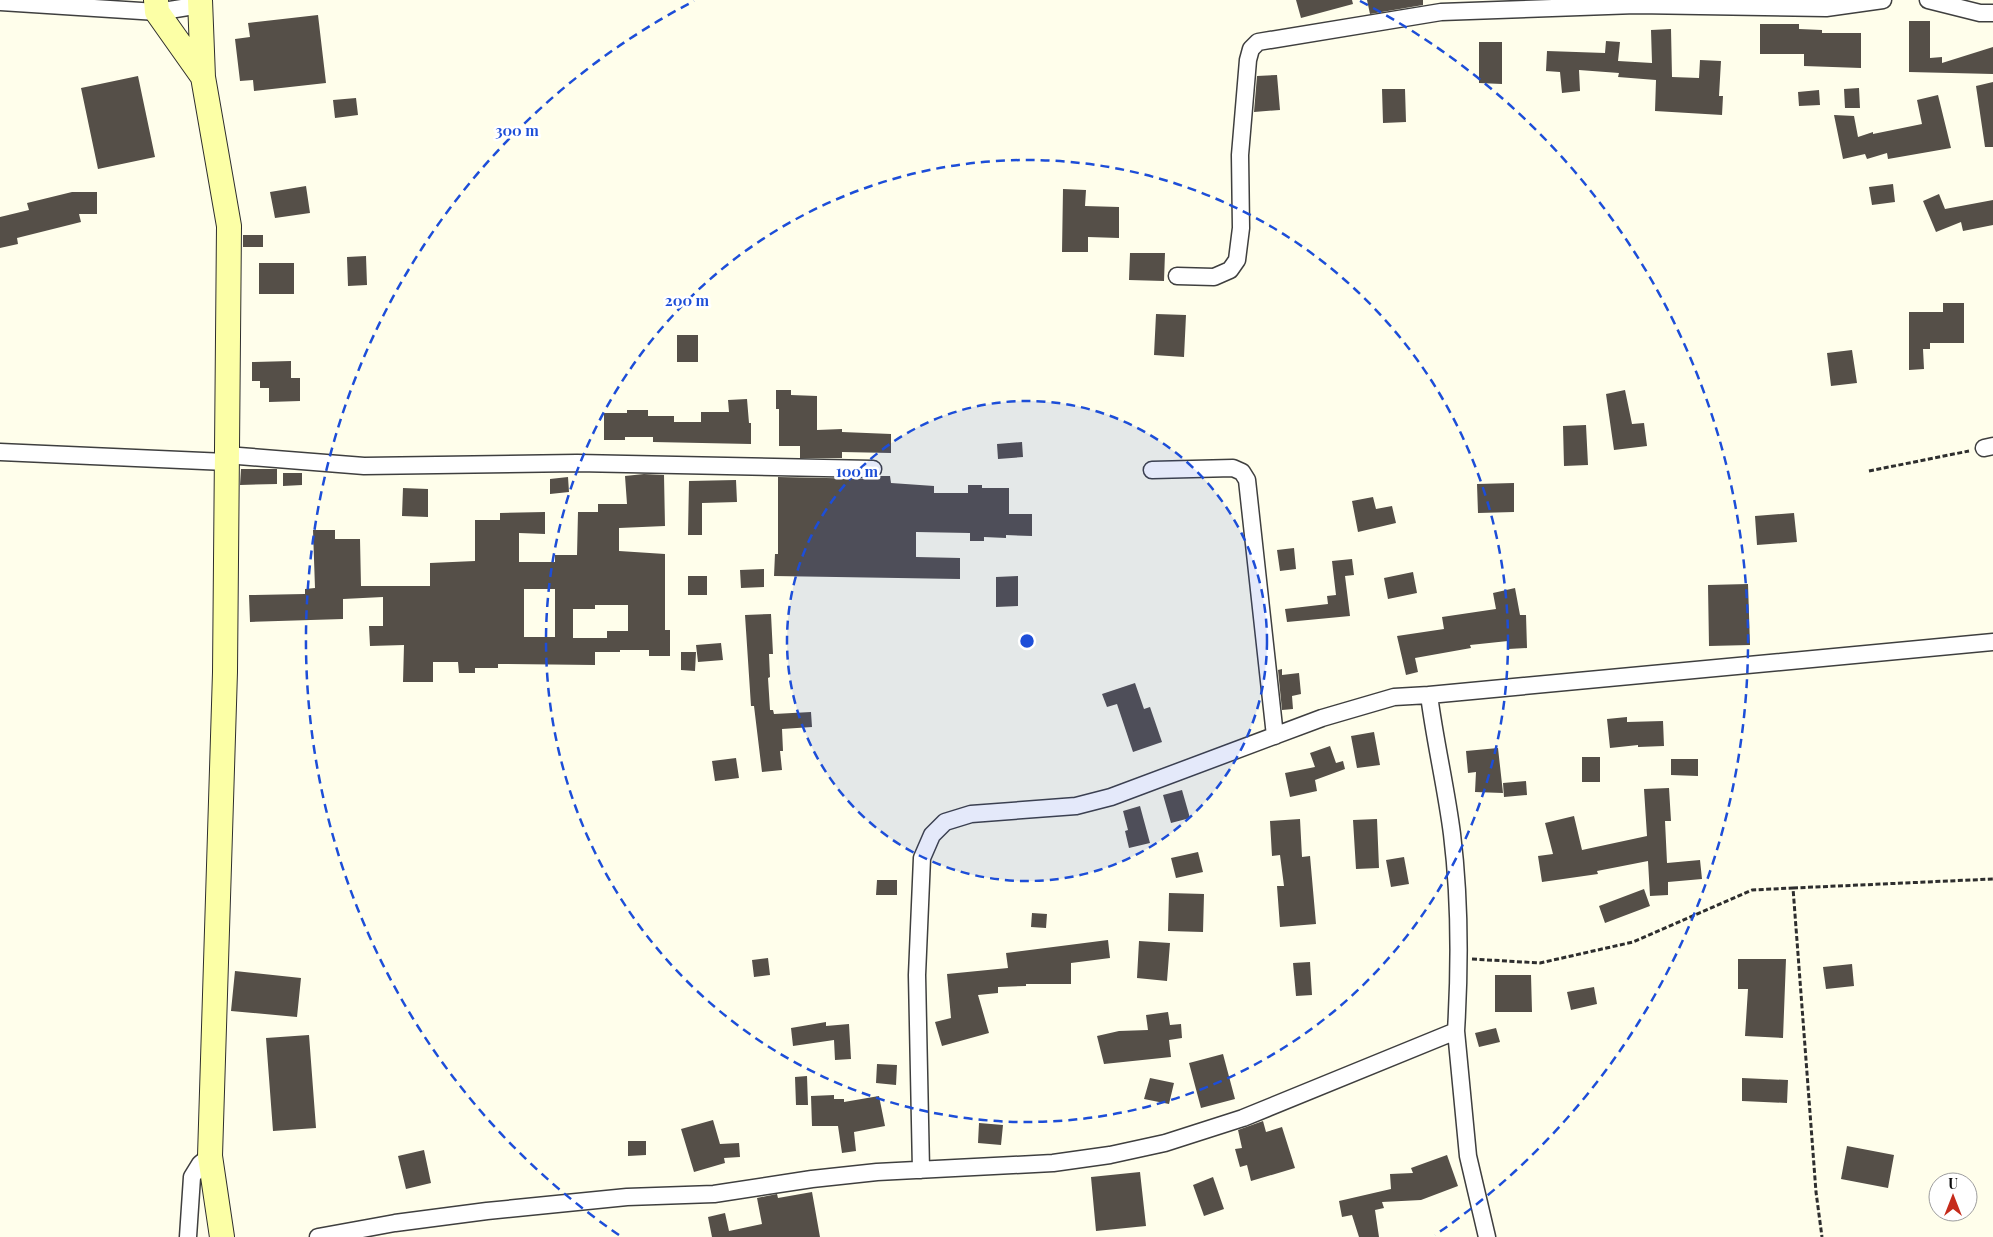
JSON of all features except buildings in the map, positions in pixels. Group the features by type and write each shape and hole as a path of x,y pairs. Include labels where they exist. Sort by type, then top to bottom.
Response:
{"street":[{"path":"1177,276 1214,277 1230,270 1237,260 1241,228 1240,154 1248,60 1251,49 1258,42 1441,12 1636,5 1826,8 1883,0"},
{"path":"1928,0 1980,13 1993,13"},
{"path":"0,2 157,6 200,3 203,77 228,226 225,672 210,1156 222,1237"},
{"path":"157,6 203,77"},
{"path":"0,452 226,459 364,466 587,464 873,469"},
{"path":"1152,470 1233,468 1242,472 1247,480 1275,736"},
{"path":"921,1170 917,976 922,858 932,835 945,822 971,814 1076,806 1111,797 1357,706 1394,697 1993,642"},
{"path":"1429,695 1452,834 1460,958 1456,1031 1468,1156 1487,1237"},
{"path":"318,1237 395,1223 487,1211 627,1197 714,1194 812,1178 1053,1163 1110,1155 1164,1144 1243,1118 1456,1031"},
{"path":"188,1237 192,1177 200,1164 210,1156"}],"path":[{"path":"1869,471 1988,446"},
{"path":"1460,958 1540,964 1633,942 1752,890 1993,879"},
{"path":"1793,888 1816,1192 1822,1237"}]}
